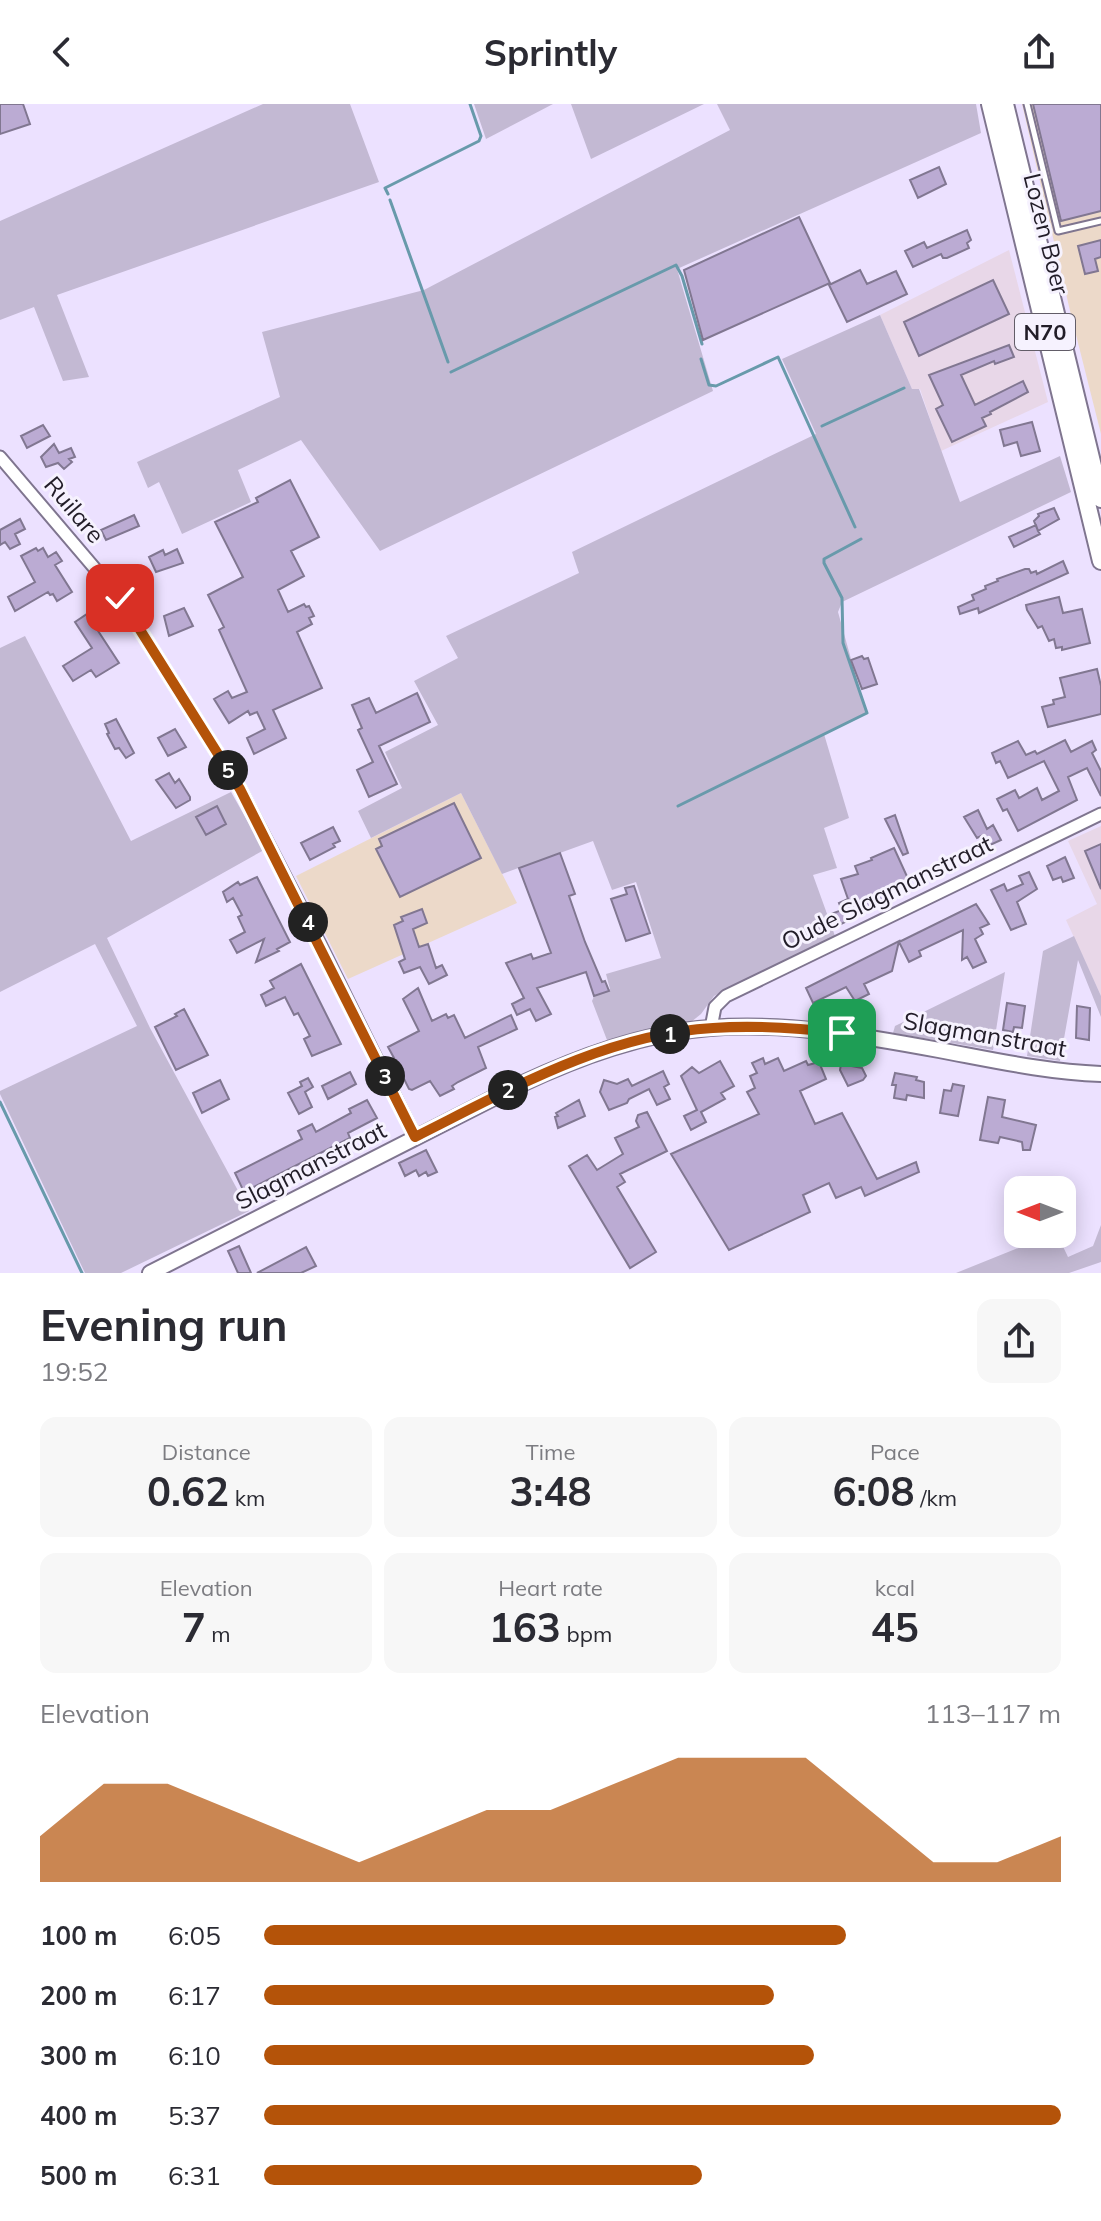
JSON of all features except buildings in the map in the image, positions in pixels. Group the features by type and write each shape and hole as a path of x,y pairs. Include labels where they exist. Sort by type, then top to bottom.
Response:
{"main road":[{"name":"Lozen Boer","path":"990,104 1101,561"},
{"name":"Lozen Boer","path":"1005,104 1101,499"},
{"name":"Slagmanstraat","path":"150,1273 519,1085 579,1059 654,1037 711,1028 802,1028 1045,1069 1101,1074"}],"street":[{"name":"Ruilare","path":"0,457 120,598 240,789 415,1137"},
{"name":"Oude Slagmanstraat","path":"711,1028 715,1007 726,996 1101,814"}],"lane":[{"path":"1027,104 1058,231 1101,221"}],"shaded area":[{"path":"263,104 350,104 379,182 57,295 89,377 63,381 34,307 0,320 0,221"},
{"path":"474,104 553,104 486,139"},
{"path":"571,104 704,104 591,159"},
{"path":"717,104 976,104 981,133 677,269 713,391 380,551 301,440 238,470 251,502 182,534 159,482 148,488 137,462 280,397 262,332 424,290 730,130"},
{"path":"1022,104 1101,104 1101,434 1071,315"},
{"path":"1009,250 1048,402 941,451 920,389 912,389 880,315"},
{"path":"880,315 912,389 919,389 960,502 1060,456 1071,492 842,602 838,612 866,713 824,734 849,818 824,828 837,868 813,875 835,936 714,996 691,1022 607,1040 592,1001 595,994 610,989 606,974 661,958 636,882 612,890 593,841 502,874 461,793 371,838 358,811 402,788 385,752 438,725 414,681 458,658 446,636 579,573 572,552 816,434 782,359"},
{"path":"25,636 131,841 231,792 264,850 107,938 150,1028 249,1211 121,1273 85,1273 0,1094 0,1091 137,1026 95,944 0,992 0,648"},
{"path":"461,793 517,903 348,979 296,876"},
{"path":"1101,826 1101,996 1066,920 1097,904 1068,841"},
{"path":"1074,936 1101,996 1101,1017 1078,960 1060,1061 1027,1056 1043,951"},
{"path":"1005,972 993,1050 893,1033 895,1026"},
{"path":"1101,1225 1101,1262 1069,1273 956,1273 1018,1248 1064,1248 1068,1257 1093,1246"}],"waterway":[{"path":"388,194 385,188 479,141 481,136 470,104"},
{"path":"390,200 448,362"},
{"path":"451,372 676,265 702,344"},
{"path":"701,359 709,385 716,386 778,357 855,527"},
{"path":"822,426 904,388"},
{"path":"678,806 867,713 843,643 842,598 824,563 824,559 861,539"},
{"path":"0,1102 82,1273"}],"route":[{"path":"120,598 240,789 415,1137 553,1069 604,1050 654,1037 711,1028 743,1027 802,1028 842,1033"}]}
